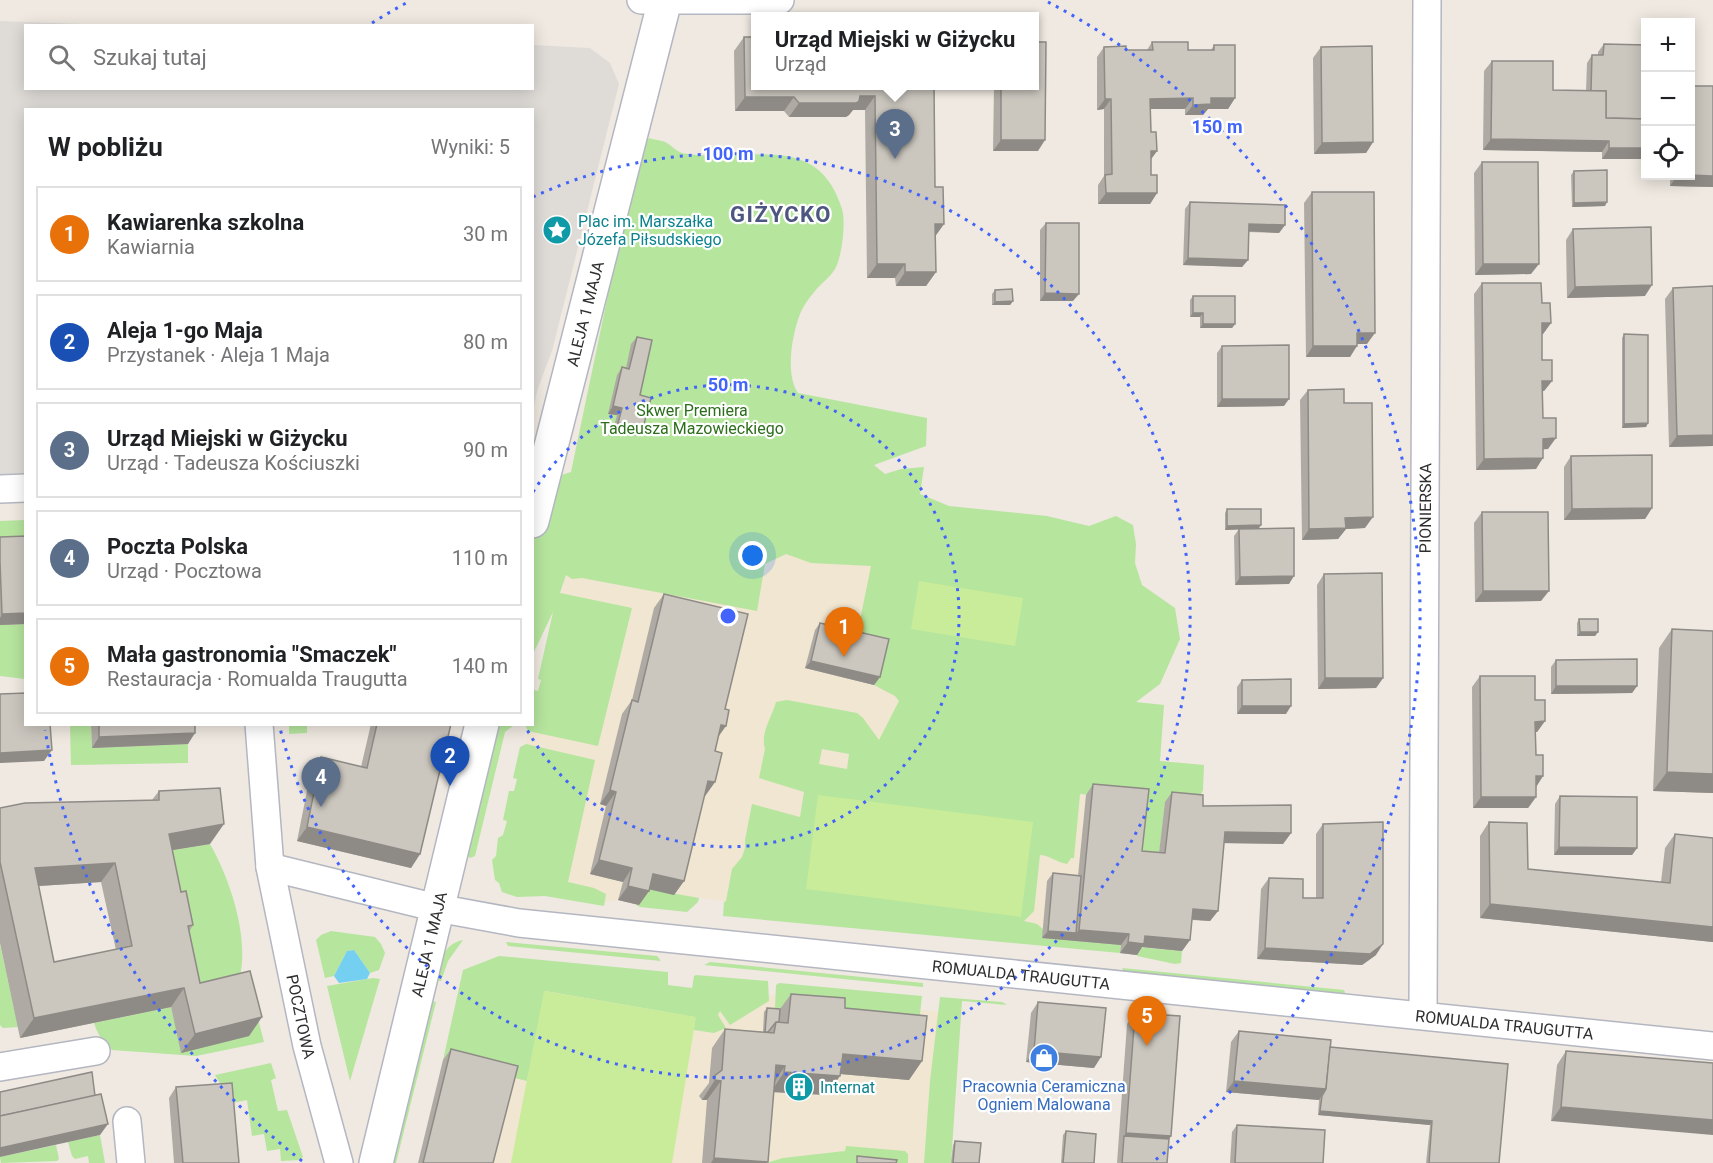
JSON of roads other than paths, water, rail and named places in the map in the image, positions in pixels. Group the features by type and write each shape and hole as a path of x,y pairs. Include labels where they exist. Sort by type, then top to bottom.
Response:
{"street":[{"path":"641,0 780,0"},
{"name":"ALEJA 1 MAJA","path":"534,506 539,467 664,0"},
{"name":"PIONIERSKA","path":"1423,1015 1427,0"},
{"path":"0,489 24,488"},
{"name":"POCZTOWA","path":"259,726 270,867 307,1046 339,1163"},
{"name":"ALEJA 1 MAJA","path":"376,1163 482,726"},
{"path":"270,867 437,908"},
{"name":"ROMUALDA TRAUGUTTA","path":"437,908 519,923 1713,1046"},
{"path":"0,1066 96,1051"},
{"path":"127,1121 131,1163"}],"water":[{"path":"354,950 370,973 367,979 339,983 334,976 347,951"}],"place":[{"name":"Urząd Miejski w Giżycku","path":"895,159"},
{"name":"Plac im. Marszałka Józefa Piłsudskiego","path":"557,230"},
{"name":"Kawiarenka szkolna","path":"844,657"},
{"name":"Aleja 1-go Maja","path":"450,786"},
{"name":"Poczta Polska","path":"321,807"},
{"name":"Mała gastronomia \"Smaczek\"","path":"1147,1046"},
{"name":"Pracownia Ceramiczna Ogniem Malowana","path":"1044,1058"},
{"name":"Internat","path":"799,1087"}],"district":[{"name":"GIŻYCKO","path":"781,214"}],"park label":[{"name":"Skwer Premiera Tadeusza Mazowieckiego","path":"692,419"}]}
